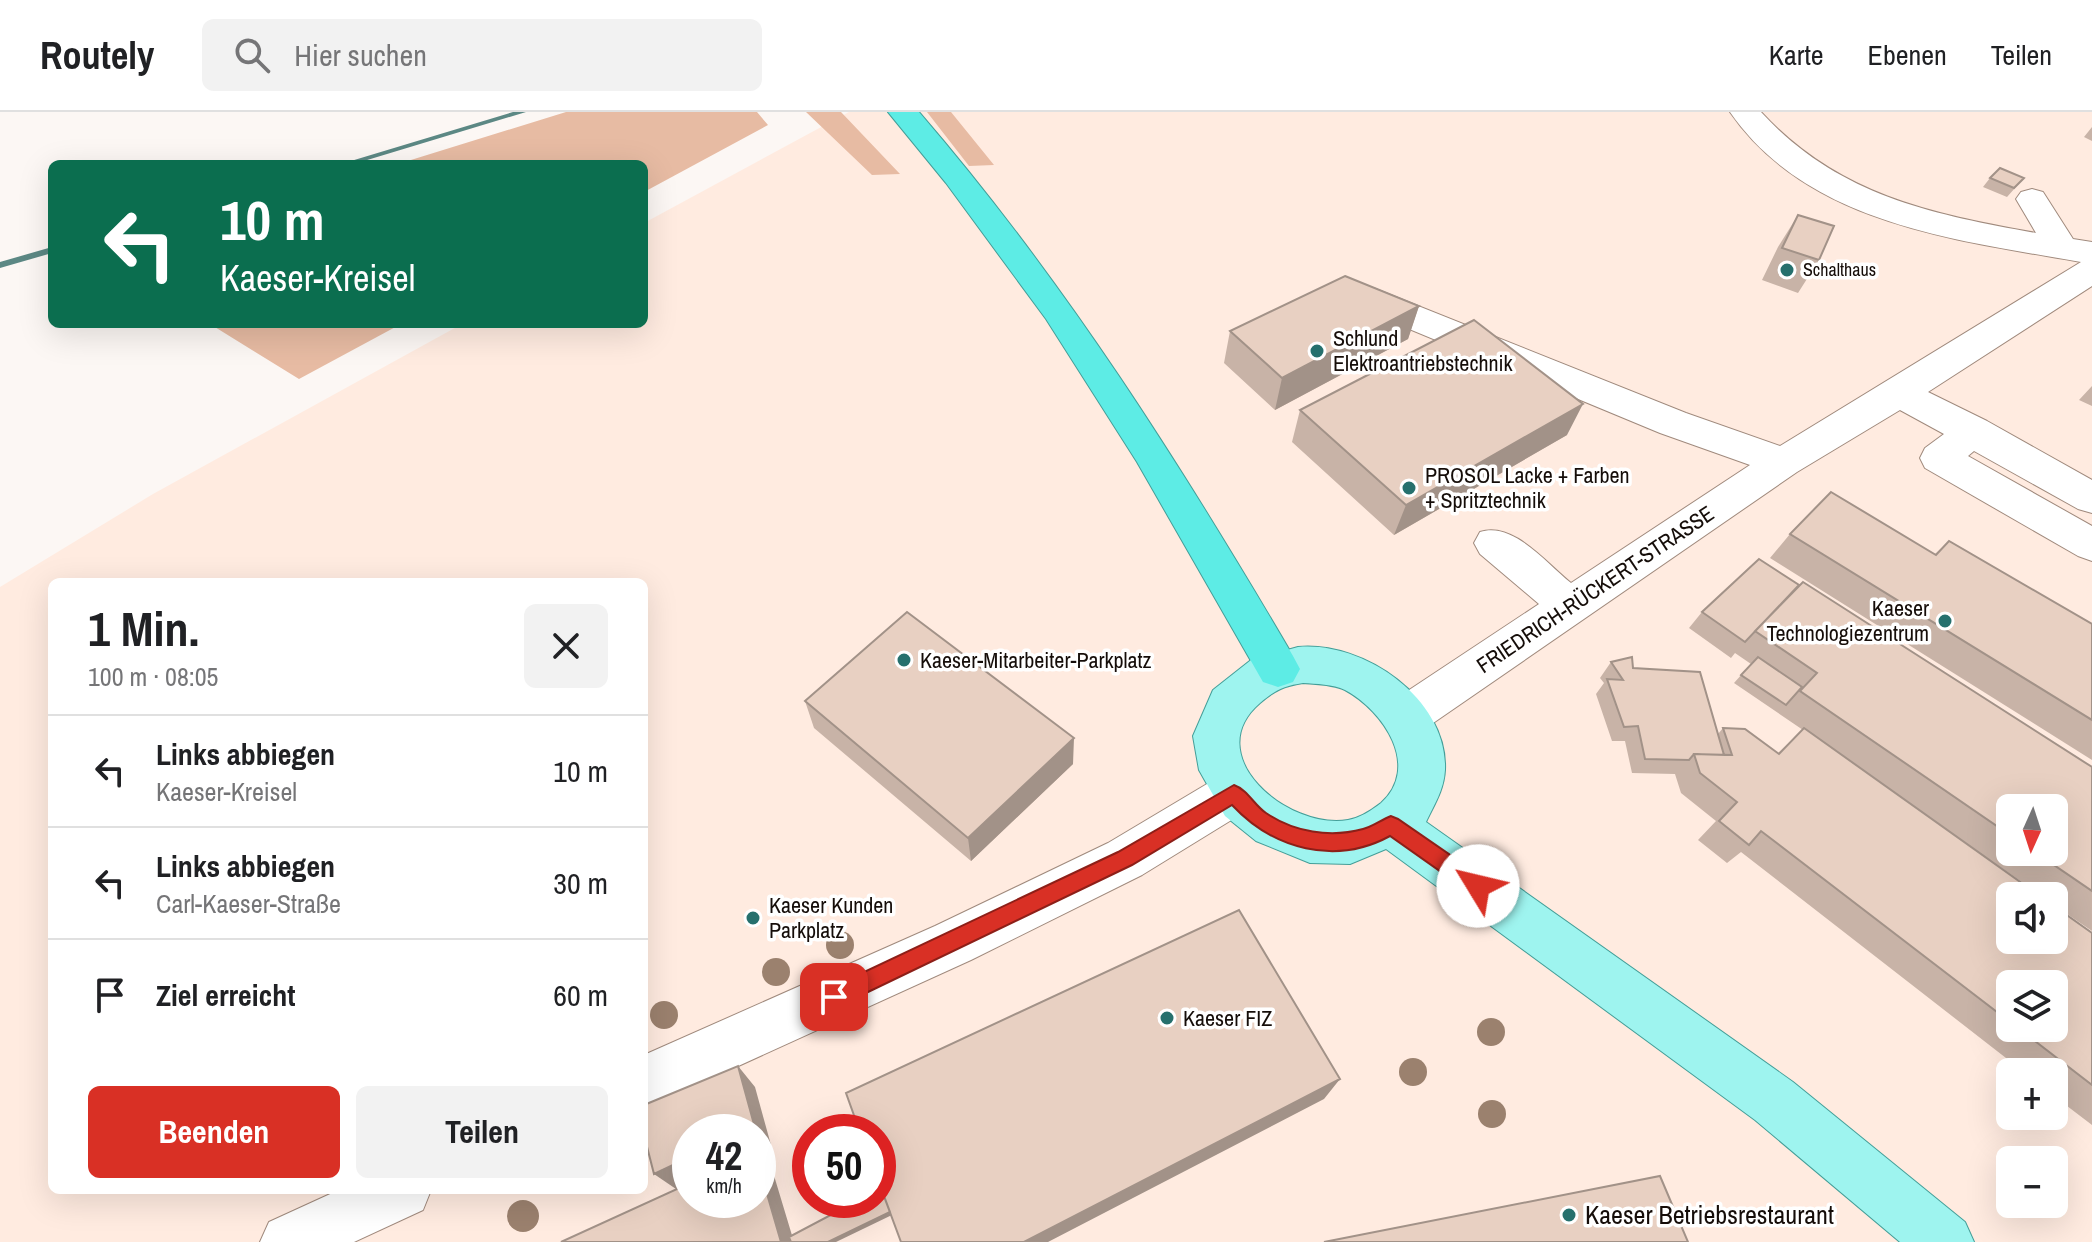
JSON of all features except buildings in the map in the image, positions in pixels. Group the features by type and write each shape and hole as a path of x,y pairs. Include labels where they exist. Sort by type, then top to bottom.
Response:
{"highway":[{"path":"903,112 959,174 1100,369 1278,669"}],"main road":[{"path":"1303,665 1342,670 1363,678 1388,696 1407,716 1419,741 1423,765 1421,783 1409,807 1391,825 1369,837 1339,843 1310,841 1282,832 1257,818 1234,793 1221,770 1216,745 1227,704 1239,690 1264,673 1303,665"},
{"path":"1391,825 1774,1101 1945,1242"}],"street":[{"path":"1742,119 1800,165 1838,189 1903,214 2083,266"},
{"path":"2032,199 2083,266"},
{"name":"FRIEDRICH-RÜCKERT-STRASSE","path":"1407,716 1783,462 1899,393 2083,266"},
{"path":"1348,291 1673,423 1783,462"},
{"path":"1899,393 1974,431 2092,498"},
{"path":"1974,431 1939,458 2092,545"},
{"path":"1494,543 1570,606"},
{"path":"648,1080 953,943 1100,871 1234,793"},
{"path":"289,1242 394,1194"}],"shaded area":[{"path":"566,112 757,112 768,125 648,190 648,160 411,160"},
{"path":"806,112 841,112 900,174 872,175"},
{"path":"849,112 2092,112 2092,1242 0,1242 0,587 153,494 455,328 648,328 648,221"},
{"path":"927,112 951,112 994,165 969,166"},
{"path":"216,328 394,328 299,379"}],"waterway":[{"path":"359,160 522,112"},
{"path":"0,265 48,251"}],"place":[{"name":"Schalthaus","path":"1787,270"},
{"name":"Schlund Elektroantriebstechnik","path":"1317,351"},
{"name":"PROSOL Lacke + Farben + Spritztechnik","path":"1409,488"},
{"name":"Kaeser Technologiezentrum","path":"1945,621"},
{"name":"Kaeser-Mitarbeiter-Parkplatz","path":"904,660"},
{"name":"Kaeser Kunden Parkplatz","path":"753,918"},
{"name":"Kaeser FIZ","path":"1167,1018"},
{"name":"Kaeser Betriebsrestaurant","path":"1569,1215"}],"route":[{"path":"834,997 1125,859 1234,793 1257,818 1282,832 1310,841 1339,843 1369,837 1391,825 1478,886"}]}
